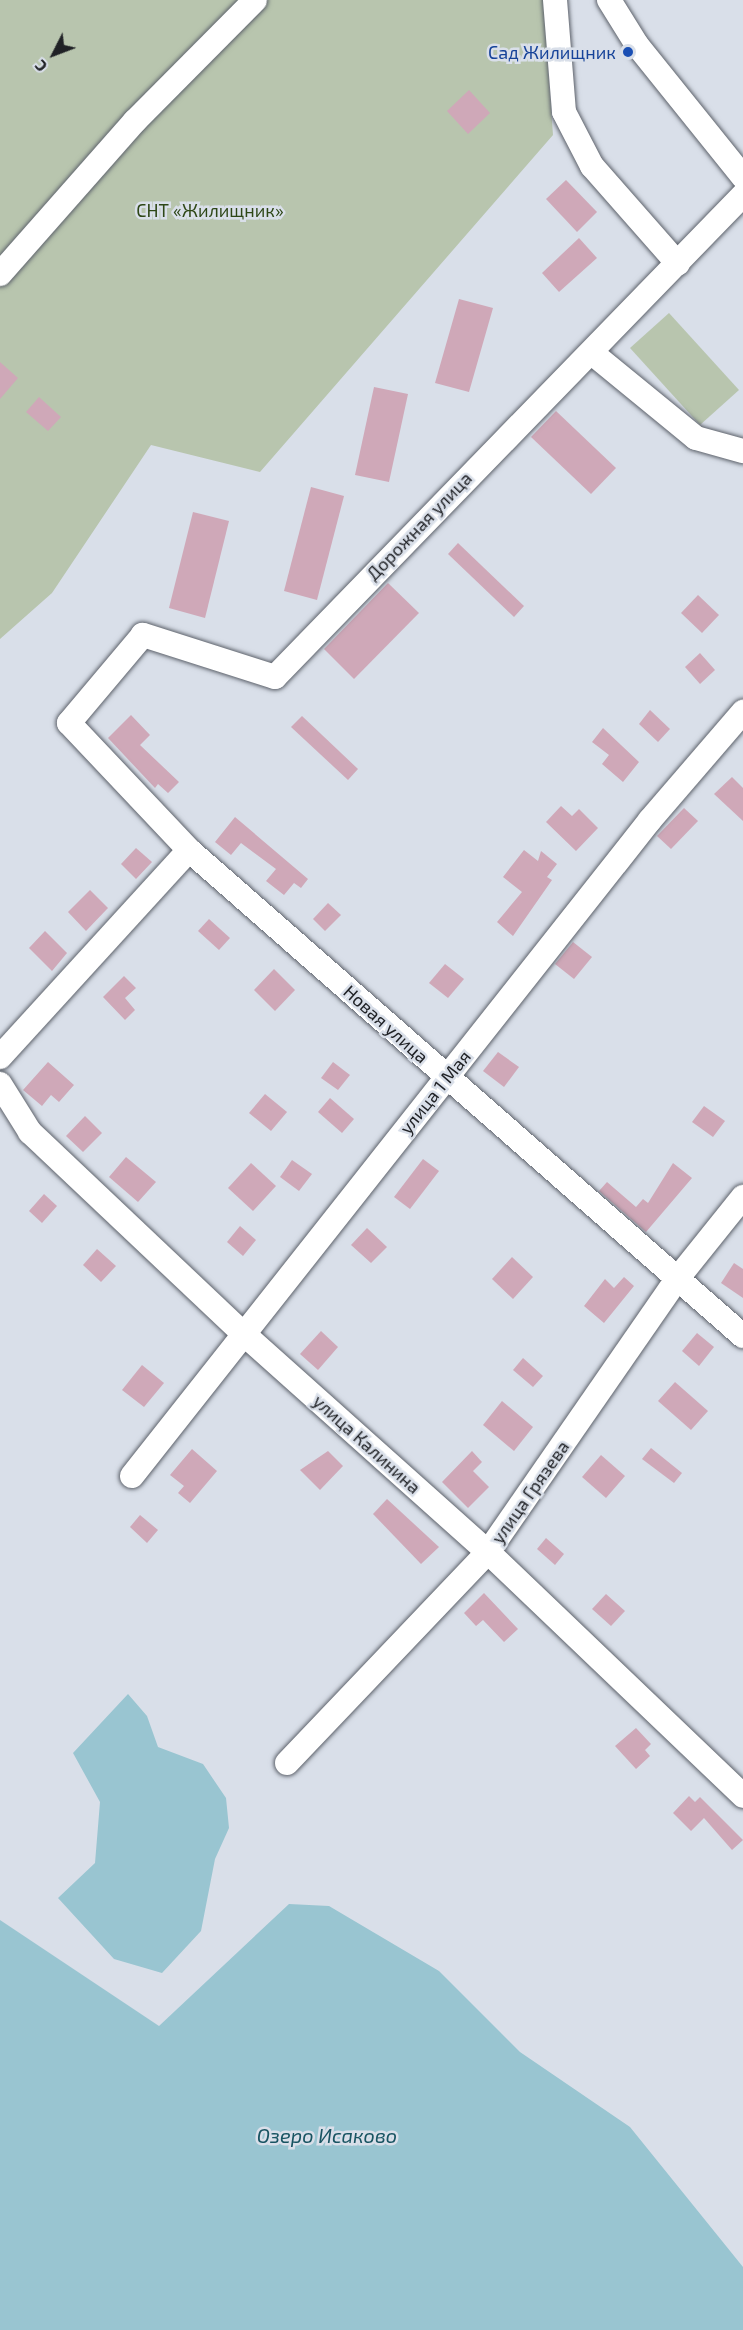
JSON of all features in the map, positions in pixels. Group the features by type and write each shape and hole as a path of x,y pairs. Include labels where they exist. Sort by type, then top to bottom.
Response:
{"street":[{"path":"0,274 135,121 255,0"},
{"path":"555,0 564,112 592,166 678,264"},
{"path":"609,0 637,45 743,177"},
{"name":"Дорожная улица","path":"69,723 143,635 275,678 439,504 592,353 743,195"},
{"path":"592,353 696,438 743,451"},
{"name":"улица 1 Мая","path":"132,1476 650,820 743,712"},
{"name":"Новая улица","path":"69,723 189,850 743,1336"},
{"path":"0,1057 189,850"},
{"name":"улица Калинина","path":"0,1084 30,1132 244,1335 488,1552 743,1796"},
{"name":"улица Грязева","path":"287,1763 488,1552 678,1278 743,1197"}],"green space":[{"name":"СНТ «Жилищник»","path":"0,0 543,0 553,135 260,472 151,445 52,593 0,639"},
{"path":"669,313 739,390 700,425 630,348"}],"water":[{"path":"128,1694 147,1716 158,1747 203,1764 226,1798 229,1828 215,1859 201,1931 162,1973 114,1959 58,1898 95,1863 100,1802 73,1753"},
{"name":"Озеро Исаково","path":"289,1904 329,1906 439,1971 520,2052 630,2127 743,2267 743,2330 0,2330 0,1920 159,2026"}],"building":[{"path":"469,90 490,113 468,134 447,111"},
{"path":"566,180 597,212 577,232 546,199"},
{"path":"579,238 597,258 559,292 542,273"},
{"path":"459,299 493,308 469,392 435,383"},
{"path":"0,362 18,378 0,399"},
{"path":"374,387 408,394 389,482 355,475"},
{"path":"39,397 61,417 48,431 26,412"},
{"path":"556,411 616,468 591,494 531,437"},
{"path":"311,487 344,496 317,600 284,591"},
{"path":"193,512 229,521 205,618 169,608"},
{"path":"458,543 524,606 514,617 448,554"},
{"path":"388,583 419,613 354,679 324,649"},
{"path":"698,595 719,615 702,633 681,613"},
{"path":"700,653 715,670 700,684 685,667"},
{"path":"650,710 670,729 658,742 639,724"},
{"path":"131,715 150,735 140,745 179,782 168,793 158,784 155,788 108,738"},
{"path":"302,716 358,769 348,780 291,727"},
{"path":"603,728 639,762 623,782 602,764 609,755 592,742"},
{"path":"732,777 743,788 743,821 714,794"},
{"path":"561,806 572,816 579,809 598,828 576,851 546,822"},
{"path":"684,808 698,821 671,849 657,836"},
{"path":"235,817 308,879 301,888 294,883 284,895 266,881 276,869 241,843 231,855 215,842"},
{"path":"136,848 152,862 136,879 121,864"},
{"path":"524,850 538,861 541,851 557,864 547,877 552,880 513,936 497,922 522,892 503,877"},
{"path":"90,890 108,908 86,931 68,912"},
{"path":"328,903 341,915 325,931 313,919"},
{"path":"209,919 230,938 219,950 198,931"},
{"path":"45,931 67,953 52,971 29,948"},
{"path":"573,942 592,957 574,979 555,964"},
{"path":"445,964 464,979 448,998 429,983"},
{"path":"274,969 295,990 275,1011 254,990"},
{"path":"124,976 136,988 125,998 135,1010 125,1020 103,997"},
{"path":"498,1052 519,1067 504,1087 483,1071"},
{"path":"48,1062 74,1085 59,1102 51,1095 42,1106 23,1090"},
{"path":"333,1062 350,1075 338,1090 321,1078"},
{"path":"265,1094 287,1112 271,1131 249,1113"},
{"path":"330,1098 354,1119 342,1133 318,1112"},
{"path":"704,1106 725,1121 713,1137 692,1122"},
{"path":"85,1116 102,1133 83,1152 66,1136"},
{"path":"126,1157 156,1182 138,1202 109,1177"},
{"path":"423,1159 439,1171 410,1209 394,1197"},
{"path":"292,1160 312,1174 299,1191 280,1177"},
{"path":"251,1163 276,1186 253,1211 228,1188"},
{"path":"673,1163 692,1178 646,1232 599,1191 607,1182 636,1207 643,1199 648,1203"},
{"path":"44,1194 57,1206 42,1223 29,1211"},
{"path":"240,1226 256,1240 243,1256 227,1242"},
{"path":"367,1228 387,1247 371,1263 351,1245"},
{"path":"97,1249 116,1266 101,1282 83,1265"},
{"path":"512,1257 533,1277 513,1299 492,1279"},
{"path":"734,1263 743,1269 743,1298 721,1283"},
{"path":"624,1277 634,1286 604,1323 584,1306 605,1279 614,1288"},
{"path":"321,1331 338,1347 318,1370 300,1354"},
{"path":"697,1333 714,1347 699,1366 682,1351"},
{"path":"523,1358 543,1376 533,1387 513,1370"},
{"path":"142,1365 164,1383 144,1407 122,1390"},
{"path":"675,1382 708,1411 691,1430 658,1401"},
{"path":"502,1401 533,1427 514,1451 483,1425"},
{"path":"651,1448 682,1473 674,1483 642,1459"},
{"path":"192,1449 217,1471 190,1503 178,1493 184,1486 170,1475"},
{"path":"328,1451 343,1466 320,1490 300,1470"},
{"path":"472,1451 482,1462 473,1471 489,1487 468,1508 442,1482"},
{"path":"601,1455 625,1476 606,1498 582,1477"},
{"path":"387,1499 439,1547 421,1564 373,1514"},
{"path":"140,1515 158,1530 147,1543 130,1527"},
{"path":"546,1538 564,1554 555,1565 537,1549"},
{"path":"484,1593 518,1629 504,1642 483,1620 476,1626 464,1613"},
{"path":"606,1594 625,1611 611,1626 592,1609"},
{"path":"636,1728 651,1744 645,1750 650,1756 636,1769 615,1746"},
{"path":"689,1796 695,1802 700,1797 743,1840 732,1850 704,1818 691,1831 673,1813"}],"place":[{"name":"Сад Жилищник","path":"628,52"}]}
